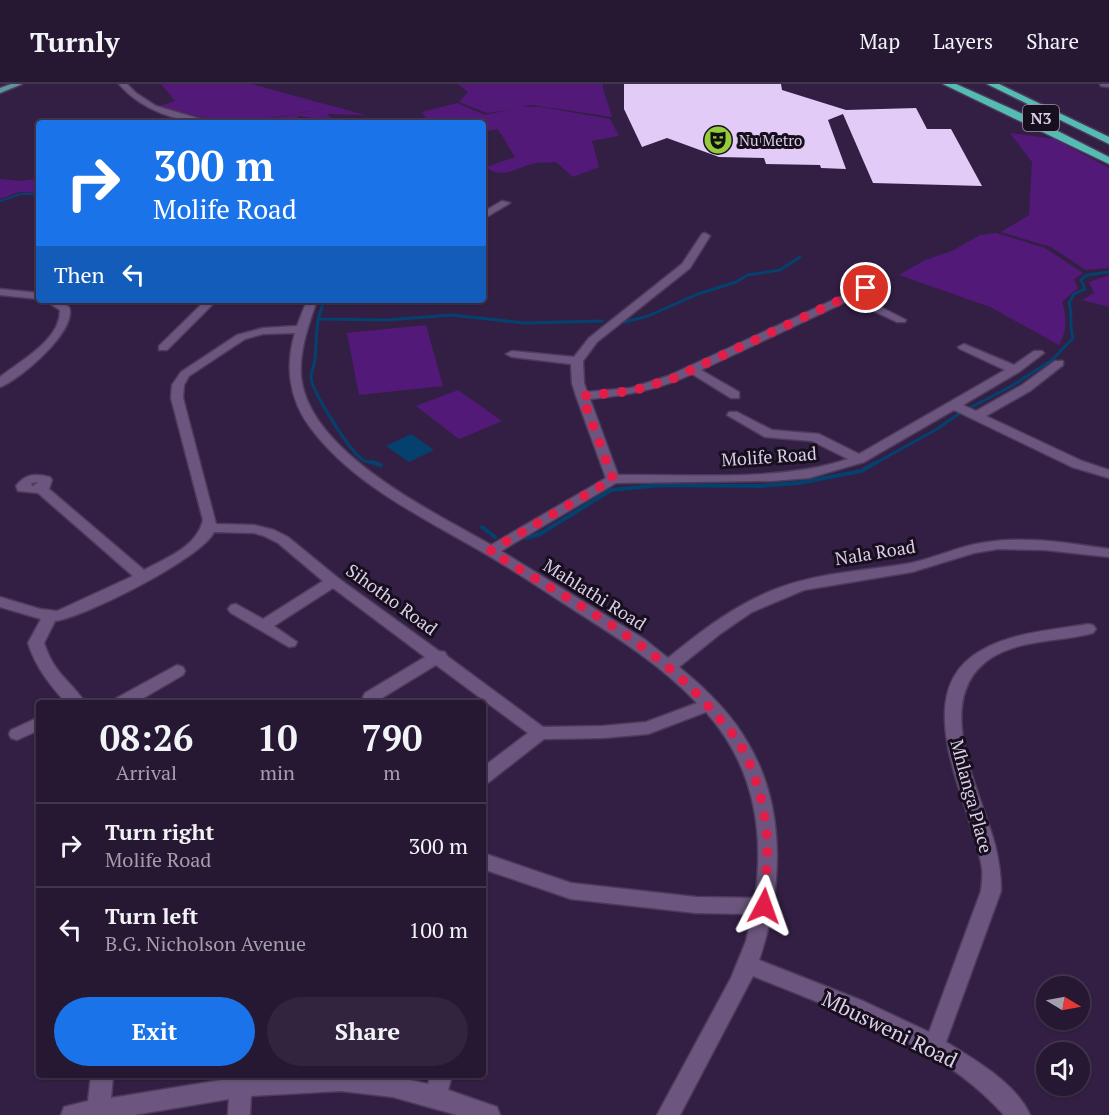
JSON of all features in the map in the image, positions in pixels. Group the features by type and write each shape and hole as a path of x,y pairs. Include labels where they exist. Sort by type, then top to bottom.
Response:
{"highway":[{"path":"948,84 1032,121 1109,161"},
{"name":"N3","path":"972,84 1077,135 1109,155"},
{"path":"993,84 1005,87"},
{"name":"N3","path":"1005,87 1108,140"}],"main road":[{"path":"0,91 18,84"}],"street":[{"path":"123,84 133,96 148,107 198,120"},
{"path":"1104,84 1109,85"},
{"path":"486,214 505,203"},
{"path":"613,479 582,396 576,374 577,361 593,340 686,266 705,236"},
{"path":"582,396 640,389 692,369 881,281"},
{"path":"0,291 36,296"},
{"path":"851,296 902,320"},
{"path":"0,383 33,357 64,324 67,316 64,309 54,303"},
{"path":"163,348 208,303"},
{"name":"Mahlathi Road","path":"311,303 296,346 294,364 298,391 312,421 334,448 393,492 638,643 669,666 708,705 736,738 755,780 767,838 764,906 748,965 668,1115"},
{"path":"0,602 17,605 49,618 83,607 189,552 202,540 210,528 209,514 177,398 180,379 196,365 249,334 301,329"},
{"path":"964,347 1015,370"},
{"name":"Molife Road","path":"490,551 613,479 792,476 823,471 859,459 955,406 1015,370 1038,353"},
{"path":"512,354 577,361"},
{"path":"974,415 1026,388 1059,363"},
{"path":"692,369 735,395"},
{"path":"955,406 1077,464 1109,474"},
{"path":"733,415 770,434 815,437 859,459"},
{"path":"40,488 143,577"},
{"name":"Sihotho Road","path":"210,528 243,528 269,533 283,540 333,581 439,656 540,733"},
{"name":"Nala Road","path":"669,666 729,620 775,595 800,586 842,577 916,567 967,551 996,545 1027,544 1109,553"},
{"path":"264,626 333,581"},
{"path":"236,609 288,642"},
{"path":"49,618 36,643 39,655 45,669 73,700"},
{"name":"Mhlanga Place","path":"934,1047 992,891 991,868 986,846 958,756 953,706 956,686 962,672 986,653 1014,644 1088,629"},
{"path":"370,697 439,656"},
{"path":"126,700 177,671"},
{"path":"486,775 540,733 603,732 648,728 708,705"},
{"path":"17,734 36,724"},
{"path":"486,862 572,891 696,905 764,906"},
{"name":"Mbusweni Road","path":"748,965 861,1011 934,1047 966,1067 996,1091 1019,1115"},
{"path":"98,1111 102,1078"},
{"path":"72,1115 284,1082 438,1086 489,1115"},
{"path":"239,1115 241,1088"}],"shaded area":[{"path":"161,84 251,84 365,115 327,114 333,120 299,116 295,120 264,120 327,108 259,120 212,120 160,106 175,101"},
{"path":"458,84 603,84 612,117 532,105 522,107 541,107 610,119 619,136 592,141 599,167 573,177 556,162 536,163 498,173 486,167 515,157 498,129 486,131 486,120 427,120 422,112 457,103 485,115 509,110 487,113 459,102 468,92"},
{"path":"1010,133 1055,139 1109,168 1109,268 1086,270 1051,247 1001,232 1029,215 1032,162"},
{"path":"0,179 19,181 36,179 36,193 20,192 0,199"},
{"path":"996,233 1045,248 1083,273 1074,279 1078,288 1062,302 1065,324 1064,335 1059,345 990,307 899,275 925,260 952,251 980,235"},
{"path":"1109,275 1109,307 1082,300 1094,293 1089,282"},
{"path":"426,325 443,386 359,395 347,333"},
{"path":"458,390 502,421 459,439 416,406"}],"water":[{"path":"411,434 434,450 409,462 386,446"}],"building":[{"path":"624,84 781,84 782,90 846,110 916,108 927,129 951,129 982,186 873,183 843,114 828,120 846,169 821,168 820,165 766,164 764,158 719,157 667,138 642,147 624,109"}],"waterway":[{"path":"0,201 21,194 36,194"},
{"path":"625,322 648,316 698,294 736,282 748,275 780,270 800,257"},
{"path":"874,464 937,429 960,413 1010,387 1052,360 1073,338 1069,303 1074,294 1085,289 1081,280 1087,275 1109,272"},
{"path":"324,303 318,322 315,359 311,375 313,386 341,434 357,455 363,460 377,464"},
{"path":"320,319 387,320 451,315 525,323 602,321"},
{"path":"371,462 381,465"},
{"path":"526,538 540,534 611,490 660,485 760,486 799,483 861,471 877,462"},
{"path":"482,527 495,537"}],"place":[{"name":"Nu Metro","path":"718,140"}],"route":[{"path":"764,906 767,838 762,807 755,780 744,751 736,738 695,690 669,666 638,643 490,551 613,479 582,396 632,391 672,379 866,288"}]}
